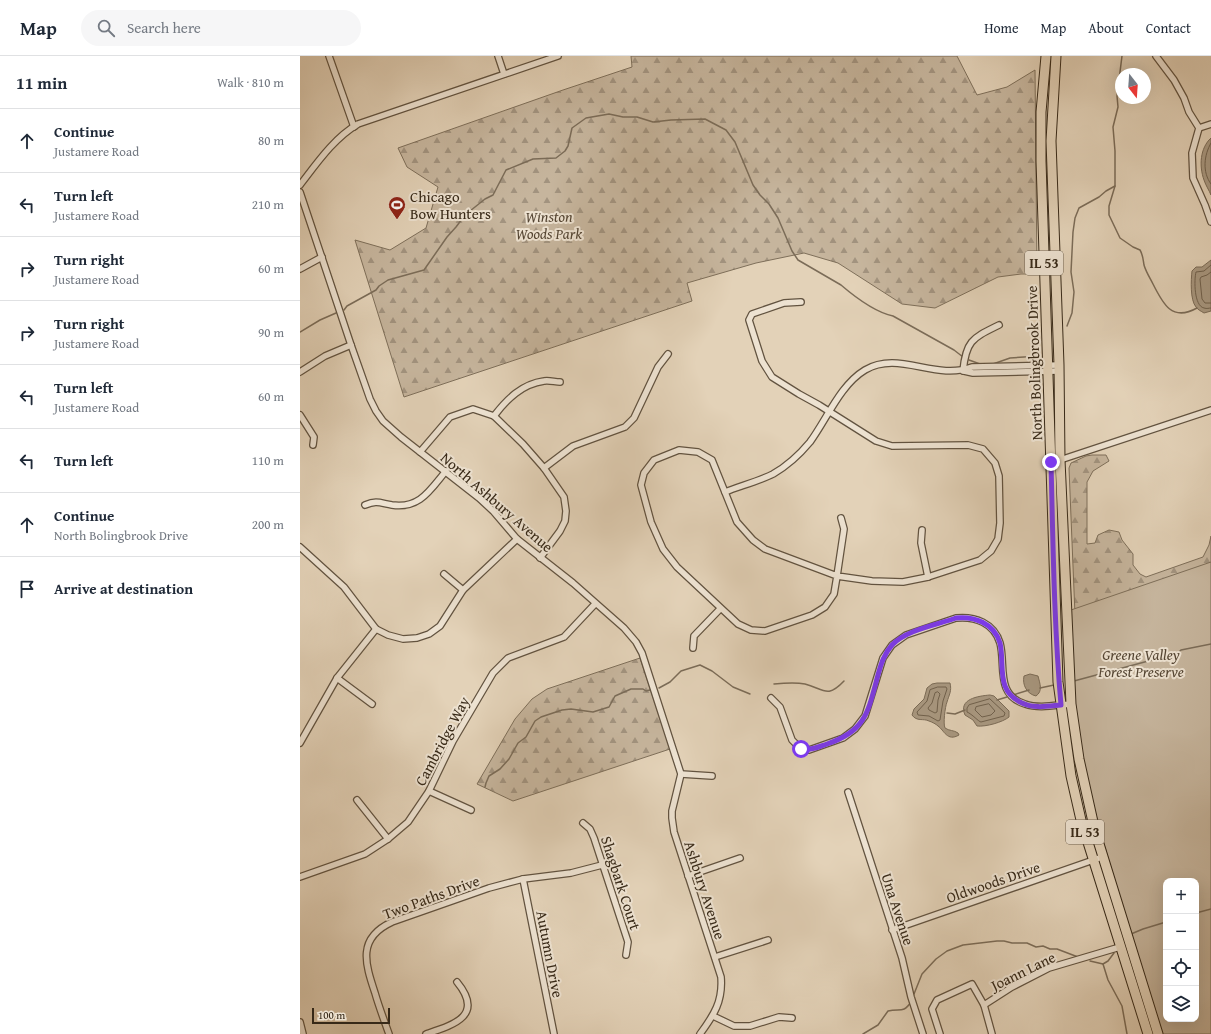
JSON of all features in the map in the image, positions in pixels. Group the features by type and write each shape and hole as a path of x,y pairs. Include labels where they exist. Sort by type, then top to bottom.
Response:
{"main road":[{"name":"North Bolingbrook Drive","path":"1046,56 1041,112 1041,161 1049,368 1058,682 1066,705"},
{"name":"North Bolingbrook Drive","path":"1056,56 1051,141 1066,612 1066,705"},
{"name":"IL 53","path":"1066,705 1084,789 1102,857 1158,1034"},
{"name":"IL 53","path":"1066,705 1071,776 1081,820 1148,1034"}],"street":[{"path":"329,56 354,127"},
{"path":"498,56 504,74"},
{"path":"300,185 324,154 354,127 363,122 558,56"},
{"path":"1156,56 1174,80 1184,98 1189,112 1199,128 1192,153 1193,178 1206,206 1211,222"},
{"path":"1199,128 1211,124"},
{"name":"North Ashbury Avenue","path":"300,192 351,344 376,412 395,432 486,504 517,539 540,558 549,563 632,636 640,648 681,774"},
{"path":"300,269 322,256"},
{"path":"801,302 784,303 752,314 749,320 762,361 772,377 876,441 892,446 968,445 983,449 994,463 998,476 1000,523 998,539 992,551 980,560 928,577 902,582 872,581 837,576 765,549 753,540 737,522 730,508 712,460 698,452 679,450 654,460 644,473 641,485 651,522 663,549 677,568 720,609 738,624 751,630 765,631 812,616 824,607 834,594 837,576 844,529 840,518"},
{"path":"963,371 966,350 972,341 983,333 999,325"},
{"path":"300,372 325,356 351,344"},
{"path":"544,468 573,446 625,427 630,423 634,418 658,367 668,354"},
{"path":"725,492 773,474 793,460 809,442 848,384 859,374 872,367 895,363 936,371 963,371 972,367 1059,368"},
{"path":"494,416 508,399 522,388 545,381 560,382"},
{"path":"420,452 450,417 473,409 494,416 523,444 544,468 564,498 566,512 565,521 540,558"},
{"path":"1060,460 1211,410"},
{"path":"300,415 314,437 313,445"},
{"path":"365,505 380,502 403,506 418,501 423,498 446,471"},
{"path":"922,530 921,543 928,577"},
{"path":"300,547 344,587 376,629 403,639 417,638 430,634 440,626 463,590 517,539"},
{"path":"444,574 463,590"},
{"name":"Cambridge Way","path":"300,877 365,854 388,839 408,822 429,791 453,741 493,673 508,658 564,637 595,604"},
{"path":"693,648 694,636 720,609"},
{"path":"771,698 780,707 792,740 801,749 809,750 843,738 855,730 865,716 883,658 892,645 906,635 956,618 964,617 977,619 985,623 997,636 1001,651 1003,680 1007,690 1014,699 1030,706 1066,705"},
{"path":"301,739 337,678 376,629"},
{"path":"337,678 372,704"},
{"path":"681,774 712,776"},
{"name":"Ashbury Avenue","path":"681,774 674,802 672,818 676,841 720,971 721,989 718,1004 713,1016 700,1034"},
{"path":"429,791 471,810"},
{"name":"Una Avenue","path":"848,792 902,958 911,997 923,1034"},
{"path":"356,800 388,839"},
{"name":"Shagbark Court","path":"583,823 590,829 592,834 628,942 626,955"},
{"name":"Oldwoods Drive","path":"892,930 1102,857"},
{"path":"688,876 740,858"},
{"name":"Two Paths Drive","path":"389,1034 369,977 366,961 366,955 370,942 379,929 392,922 489,888 523,879 571,872 602,865"},
{"name":"Autumn Drive","path":"523,879 554,1034"},
{"path":"715,958 768,940"},
{"name":"Joann Lane","path":"984,1004 1012,987 1049,968 1120,947"},
{"path":"426,1034 454,1024 464,1014 467,1004 466,997 457,982"},
{"path":"940,1034 932,1009 937,1000 972,984 984,1004 992,1034"},
{"path":"713,1016 734,1026 750,1026 779,1017 792,1018"},
{"path":"300,1022 303,1034"}],"green space":[{"name":"Winston Woods Park","path":"631,56 957,56 977,95 1007,87 1035,70 1037,274 1021,274 998,277 935,308 902,304 838,263 804,253 756,263 687,283 692,301 404,397 355,240 390,250 426,228 438,187 407,167 398,148 632,67"},
{"path":"1106,455 1109,461 1093,471 1087,482 1087,544 1095,543 1098,535 1109,530 1119,532 1122,540 1133,554 1133,565 1140,574 1146,577 1203,557 1209,545 1211,536 1211,581 1075,615 1069,468 1071,463 1086,456"},
{"name":"Greene Valley Forest Preserve","path":"1211,562 1211,1034 1161,1034 1101,834 1081,756 1072,688 1068,611"},
{"path":"640,658 670,749 513,801 477,784 515,719 532,699 547,689"}],"water":[{"path":"1211,138 1211,195 1202,175 1201,163 1207,142"},
{"path":"1211,260 1211,311 1204,313 1194,304 1191,284 1192,271 1196,267 1202,267"},
{"path":"1030,674 1038,676 1040,692 1036,696 1026,689 1024,683 1024,676"},
{"path":"950,683 951,686 944,719 944,726 947,729 958,733 959,735 955,737 946,735 933,722 918,719 912,715 914,709 924,699 927,688 932,684"},
{"path":"990,695 994,696 1009,711 1009,717 994,724 977,726 973,720 965,715 964,705 970,699"}],"waterway":[{"path":"1122,56 1117,96 1118,107 1113,127 1115,186 1109,206 1109,215 1120,238 1140,250 1147,273 1169,309 1181,313 1197,308"},
{"path":"344,310 347,306 376,290 388,280 424,270 447,237 465,215 485,199 493,195 506,170 533,159 556,158 565,151 568,146 572,128 586,118 609,114 623,117 637,117 653,122 705,119 726,130 735,142 753,185 769,204 778,218 792,251 798,260 841,285 872,308 893,316 954,350 963,357"},
{"path":"1067,326 1072,313 1074,292 1071,272 1075,218 1079,208 1115,186"},
{"path":"300,332 320,320 336,313"},
{"path":"993,364 1010,358 1040,356"},
{"path":"969,360 980,364"},
{"path":"1074,681 1178,653 1181,650 1211,644"},
{"path":"659,688 670,682 681,671 700,665 712,671 733,687 750,694"},
{"path":"774,684 801,683 821,690 829,691 838,687 844,681"},
{"path":"1040,688 1054,685"},
{"path":"485,787 489,776 500,769 509,759 518,743 526,737 535,721 541,717 562,710 571,709 593,712 609,707 615,696 631,689 643,689 646,691 650,690"},
{"path":"1013,695 1029,690"},
{"path":"997,700 1007,697"},
{"path":"947,713 955,714 965,710"},
{"path":"1199,912 1211,909"},
{"path":"1131,934 1163,923"},
{"path":"914,994 922,974 936,959 947,951 963,945 997,941 1027,943 1036,947 1043,946 1050,949 1057,949 1078,957"},
{"path":"1090,961 1103,964 1108,961 1114,953"},
{"path":"1103,964 1108,980 1122,1006 1127,1034"},
{"path":"863,1034 878,1025 888,1011 901,1010 906,1008 911,1002"}],"place":[{"name":"Chicago Bow Hunters","path":"397,220"}],"route":[{"path":"801,749 809,750 833,742 843,738 855,730 868,711 883,658 892,645 899,639 906,635 956,618 964,617 977,619 990,627 997,636 1000,643 1003,680 1005,687 1014,699 1030,706 1061,705 1058,682 1051,462"}]}
